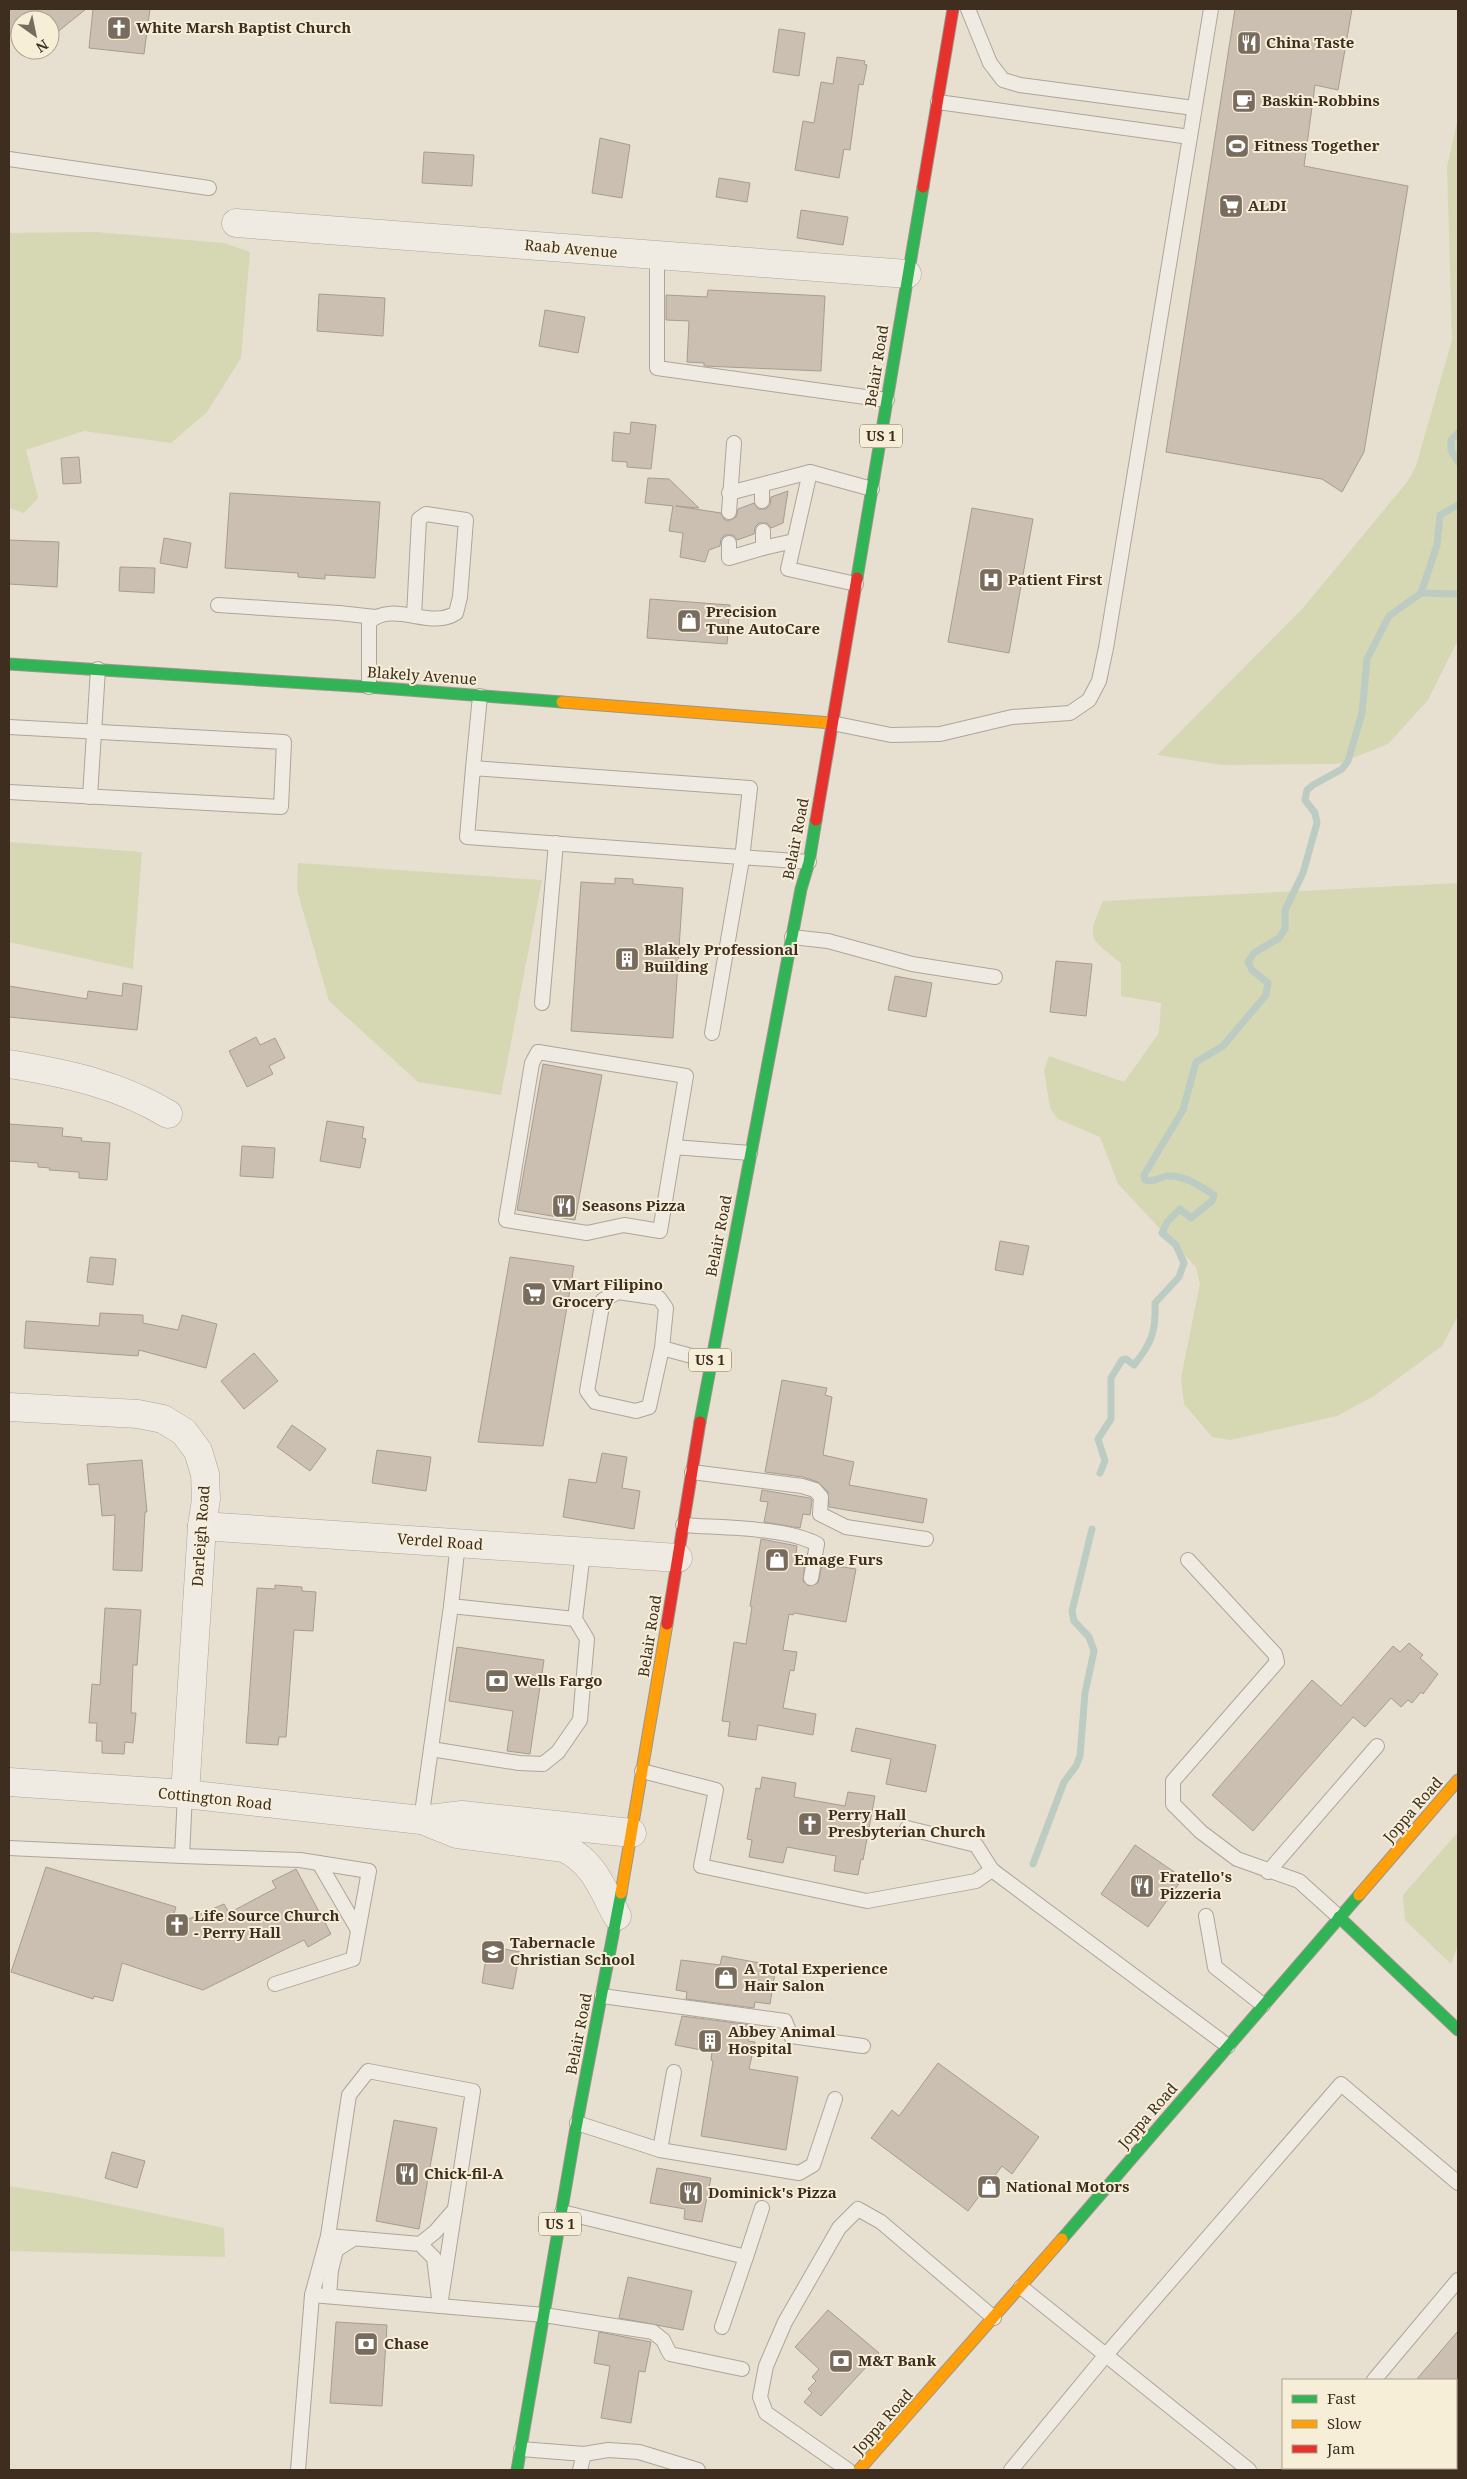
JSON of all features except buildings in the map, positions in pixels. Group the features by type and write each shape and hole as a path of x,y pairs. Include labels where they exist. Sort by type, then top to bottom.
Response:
{"main road":[{"name":"Belair Road","path":"517,2470 577,2123 632,1833 710,1361 792,937 809,862 887,400 906,274 953,9"},
{"name":"Blakely Avenue","path":"9,664 369,687 832,723"},
{"name":"Joppa Road","path":"859,2470 994,2318 1458,1780"},
{"path":"1339,1917 1458,2030"}],"street":[{"name":"Raab Avenue","path":"236,222 906,274"},
{"path":"9,1064 79,1076 145,1100 168,1114"},
{"name":"Darleigh Road","path":"9,1407 138,1414 163,1419 184,1432 198,1451 205,1474 206,1499 202,1526 185,1794"},
{"name":"Verdel Road","path":"202,1526 678,1558"},
{"name":"Cottington Road","path":"9,1782 185,1794 421,1820 462,1815 632,1833"},
{"name":"Cottington Road","path":"421,1820 457,1834 564,1848 580,1856 590,1867 617,1916"}],"lane":[{"path":"968,9 990,63 1003,80 1020,85 1194,108"},
{"path":"832,723 891,735 940,734 1012,716 1070,713 1090,700 1099,681 1106,648 1211,9"},
{"path":"938,102 1190,137"},
{"path":"9,159 209,188"},
{"path":"657,256 658,368 887,400"},
{"path":"729,512 734,444"},
{"path":"730,493 810,472 872,489"},
{"path":"810,472 788,569 856,584"},
{"path":"762,485 762,500"},
{"path":"369,687 369,622 375,617 388,613 414,616 446,619 456,613 460,597 466,520 426,514 420,519 414,616"},
{"path":"762,531 763,548"},
{"path":"729,543 729,558 794,541"},
{"path":"218,605 339,612 375,617"},
{"path":"90,797 98,669"},
{"path":"480,696 467,837 742,859 809,862"},
{"path":"9,727 284,742 281,807 9,792"},
{"path":"474,768 750,788 742,859 712,1033"},
{"path":"542,1003 556,843"},
{"path":"792,937 828,941 912,964 995,977"},
{"path":"538,1052 686,1076 674,1146 660,1230 624,1224 587,1233 506,1220 532,1063 538,1052"},
{"path":"674,1146 750,1152"},
{"path":"618,1292 659,1298 666,1308 662,1348 649,1407 636,1411 595,1402 587,1391 603,1300 618,1292"},
{"path":"662,1348 710,1361"},
{"path":"692,1472 802,1486 815,1490 821,1497 820,1514 846,1527 926,1539"},
{"path":"683,1525 772,1532 806,1538 817,1544 811,1578"},
{"path":"421,1820 458,1543"},
{"path":"431,1749 519,1763 542,1764 558,1752 580,1720 587,1639 575,1619 583,1552"},
{"path":"1188,1560 1275,1654 1277,1662 1173,1781 1173,1804 1200,1832 1237,1859 1268,1872 1299,1881 1339,1917"},
{"path":"451,1606 575,1619"},
{"path":"1268,1872 1377,1746"},
{"path":"642,1771 716,1790 701,1866 867,1901 976,1881 992,1870"},
{"path":"182,1856 185,1794"},
{"path":"907,1828 976,1845 992,1870 1228,2046"},
{"path":"9,1848 300,1860 369,1871 353,1959 275,1984"},
{"path":"318,1863 358,1930"},
{"path":"1206,1916 1215,1967 1263,2005"},
{"path":"602,1996 785,2021 791,2036 863,2046"},
{"path":"298,2470 312,2294 328,2236 349,2095 368,2070 473,2091 440,2306"},
{"path":"660,2150 674,2072"},
{"path":"1011,2470 1106,2356 1340,2084 1458,2183"},
{"path":"577,2123 660,2150 799,2173 814,2165 836,2099"},
{"path":"722,2327 762,2208"},
{"path":"420,2244 435,2232 455,2209"},
{"path":"848,2470 766,2413 760,2397 766,2366 784,2322 839,2228 858,2209 881,2222 994,2318"},
{"path":"562,2212 746,2257"},
{"path":"328,2236 420,2244 434,2258 440,2306"},
{"path":"328,2296 336,2250 353,2238"},
{"path":"1375,2379 1458,2280"},
{"path":"1020,2287 1249,2470"},
{"path":"312,2294 544,2315 653,2332 663,2340 670,2354 742,2369"},
{"path":"521,2449 584,2454 608,2450 639,2452 698,2470"},
{"path":"580,2470 584,2454"}],"green space":[{"path":"1458,118 1458,640 1428,700 1388,744 1338,764 1223,765 1157,755 1303,608 1407,482 1416,466 1452,340 1447,167"},
{"path":"96,232 224,243 250,252 241,358 207,412 171,443 84,431 26,450 38,498 24,513 9,508 9,233"},
{"path":"9,842 142,852 133,969 9,942"},
{"path":"298,863 542,880 501,1095 418,1082 329,1001 297,890"},
{"path":"1458,883 1458,1316 1442,1346 1374,1396 1337,1416 1230,1440 1212,1437 1184,1404 1181,1378 1200,1283 1196,1267 1118,1184 1100,1137 1058,1119 1050,1108 1044,1070 1049,1056 1124,1082 1159,1033 1161,1003 1121,996 1121,963 1102,948 1094,937 1094,924 1103,901"},
{"path":"1458,1832 1458,1945 1451,1964 1405,1920 1403,1895"},
{"path":"9,2186 72,2196 224,2228 225,2257 9,2251"}],"waterway":[{"path":"1458,433 1451,440 1451,450 1458,462"},
{"path":"1100,1473 1105,1461 1098,1439 1111,1419 1111,1378 1122,1360 1126,1359 1134,1365 1145,1350 1154,1329 1155,1303 1179,1277 1184,1263 1176,1245 1162,1233 1167,1222 1180,1209 1191,1218 1212,1201 1214,1195 1180,1177 1167,1176 1148,1181 1145,1180 1144,1175 1183,1110 1196,1062 1223,1046 1266,995 1268,983 1252,970 1248,962 1254,953 1279,938 1285,929 1285,910 1303,873 1317,823 1315,813 1305,800 1307,790 1342,769 1348,761 1362,713 1367,659 1389,616 1421,593 1437,545 1440,515 1458,505"},
{"path":"1421,593 1456,594"},
{"path":"1033,1864 1064,1782 1076,1766 1080,1756 1085,1693 1094,1651 1089,1637 1074,1621 1072,1611 1092,1529"}],"traffic: fast":[{"path":"857,578 923,187"},
{"path":"9,664 369,687 562,702"},
{"path":"700,1422 801,889 809,862 816,820"},
{"path":"517,2470 575,2133 621,1893"},
{"path":"1062,2239 1359,1895"},
{"path":"1339,1917 1458,2030"}],"traffic: slow":[{"path":"562,702 832,723"},
{"path":"621,1893 667,1624"},
{"path":"1359,1895 1458,1780"},
{"path":"859,2470 1062,2239"}],"traffic: jam":[{"path":"923,187 953,9"},
{"path":"816,820 857,578"},
{"path":"667,1624 700,1422"}],"place":[{"name":"White Marsh Baptist Church","path":"119,28"},
{"name":"China Taste","path":"1249,43"},
{"name":"Baskin-Robbins","path":"1244,101"},
{"name":"Fitness Together","path":"1237,146"},
{"name":"ALDI","path":"1231,206"},
{"name":"Patient First","path":"991,580"},
{"name":"Precision Tune AutoCare","path":"689,621"},
{"name":"Blakely Professional Building","path":"627,959"},
{"name":"Seasons Pizza","path":"564,1206"},
{"name":"VMart Filipino Grocery","path":"534,1294"},
{"name":"Emage Furs","path":"777,1560"},
{"name":"Wells Fargo","path":"497,1681"},
{"name":"Perry Hall Presbyterian Church","path":"810,1824"},
{"name":"Fratello's Pizzeria","path":"1142,1886"},
{"name":"Life Source Church - Perry Hall","path":"177,1925"},
{"name":"Tabernacle Christian School","path":"493,1952"},
{"name":"A Total Experience Hair Salon","path":"726,1978"},
{"name":"Abbey Animal Hospital","path":"710,2041"},
{"name":"Chick-fil-A","path":"407,2174"},
{"name":"National Motors","path":"989,2187"},
{"name":"Dominick's Pizza","path":"691,2193"},
{"name":"Chase","path":"366,2344"},
{"name":"M&T Bank","path":"841,2361"}]}
